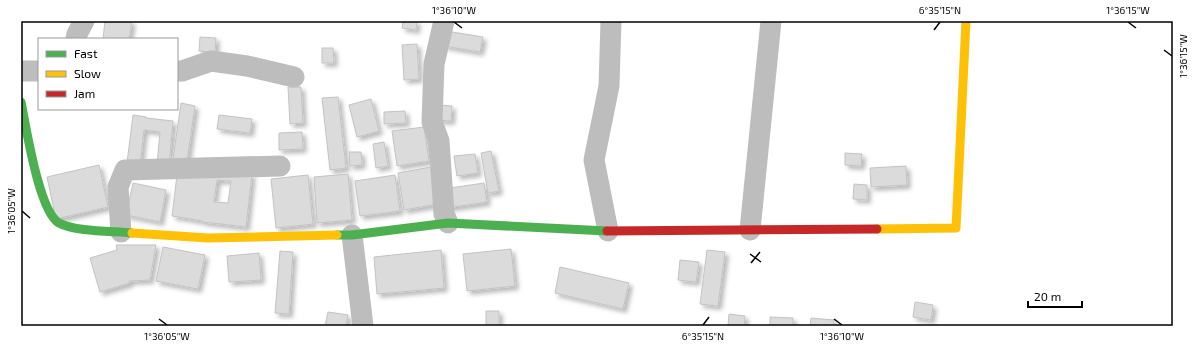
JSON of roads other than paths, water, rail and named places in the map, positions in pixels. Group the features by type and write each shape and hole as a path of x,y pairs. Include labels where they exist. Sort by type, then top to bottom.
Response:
{"street":[{"path":"76,38 84,21"},
{"path":"444,21 434,64 432,122 439,141 444,214 448,223"},
{"path":"608,231 594,160 609,86 610,21"},
{"path":"750,230 771,21"},
{"path":"21,103 39,185 51,216 59,224 79,229 208,238 352,235 448,223 608,231 956,228 966,21"},
{"path":"178,71 211,61 247,66 294,77"},
{"path":"21,71 38,71"},
{"path":"121,232 118,187 125,170 280,166"},
{"path":"352,235 363,326"}]}
